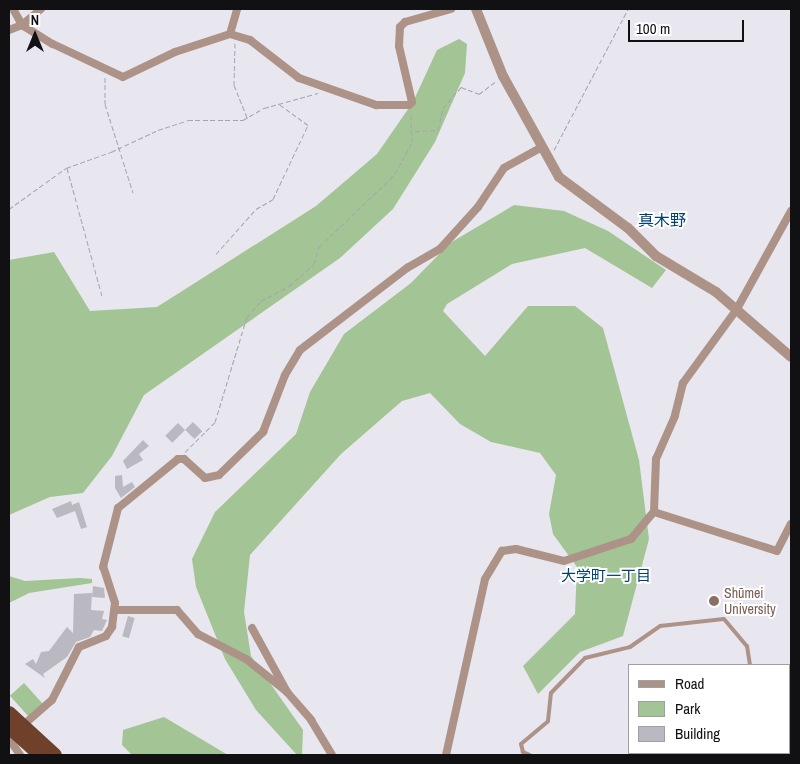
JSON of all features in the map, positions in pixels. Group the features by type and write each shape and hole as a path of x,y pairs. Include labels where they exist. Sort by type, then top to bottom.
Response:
{"highway":[{"path":"9,713 55,755"},
{"path":"9,733 40,755"}],"street":[{"path":"14,9 22,25 105,69 128,77 175,52 232,35 250,40 299,78 326,86 376,106 409,106 412,90 399,46 400,28 405,22 451,9"},
{"path":"9,30 22,25 41,9"},
{"path":"232,35 237,9"},
{"path":"476,9 503,76 548,160 570,188 628,228 656,256 737,309 791,357"},
{"path":"29,720 52,700 79,648 110,633 115,610 114,595 102,567 118,508 178,459 184,459 205,478 220,475 263,432 285,375 300,350 407,268 440,249 478,207 504,168 542,147"},
{"path":"446,755 485,579 502,551 516,549 564,560 630,540 654,512 656,459 675,416 683,383 737,309 791,210"},
{"path":"654,512 777,551 791,524"},
{"path":"115,610 177,610 198,634 246,659 287,692 311,720 332,755"},
{"path":"252,628 287,692"},
{"path":"9,733 20,755"}],"lane":[{"path":"530,755 523,752 521,744 548,721 551,693 585,658 630,647 660,626 724,619 747,646 750,664"}],"path":[{"path":"548,160 628,9"},
{"path":"232,35 237,61 234,85 247,118"},
{"path":"105,69 105,104 133,193"},
{"path":"414,131 438,130 443,108 461,87 479,94 503,76"},
{"path":"9,209 66,168 188,120 247,118 278,104 318,94 326,86"},
{"path":"216,254 256,209 273,199 308,125 278,104"},
{"path":"178,459 215,422 248,317 261,301 289,286 314,264 319,246 395,174 414,131 409,106"},
{"path":"66,168 102,296"}],"green space":[{"path":"459,39 467,44 465,73 435,142 393,209 340,258 144,395 112,456 83,493 50,497 9,515 9,260 54,252 90,311 157,307 316,206 377,154 413,102 437,50"},
{"path":"514,205 564,211 608,231 666,270 652,288 585,248 512,264 447,304 443,311 485,356 528,306 575,306 603,328 639,460 649,539 623,636 580,652 538,694 523,666 575,614 577,567 553,534 549,514 556,475 540,453 491,442 460,424 430,393 402,401 341,454 250,555 244,612 251,656 303,730 302,755 297,755 256,710 225,659 196,587 192,559 215,512 296,434 310,392 344,334 411,283 450,243"},
{"path":"9,576 25,581 92,579 92,583 29,593 9,603"},
{"path":"24,683 43,704 29,717 10,696"},
{"path":"164,717 228,755 132,755 122,745 123,730"}],"building":[{"path":"193,422 202,431 194,439 185,430"},
{"path":"178,423 185,430 172,443 165,436"},
{"path":"143,440 149,446 139,454 143,460 127,469 123,461"},
{"path":"122,475 123,487 132,482 135,487 121,498 115,488 115,476"},
{"path":"71,501 72,505 79,502 87,527 81,529 75,511 57,518 52,509"},
{"path":"93,586 104,588 105,598 92,597"},
{"path":"92,593 91,610 104,611 102,619 107,620 102,631 94,630 90,637 76,642 67,657 43,674 45,678 25,664 33,659 36,664 41,652 49,651 67,627 73,633 74,594"},
{"path":"128,616 135,618 129,638 122,636"}],"place":[{"name":"Shūmei University","path":"714,601"}],"district":[{"name":"真木野","path":"662,220"},
{"name":"大学町一丁目","path":"606,576"}]}
